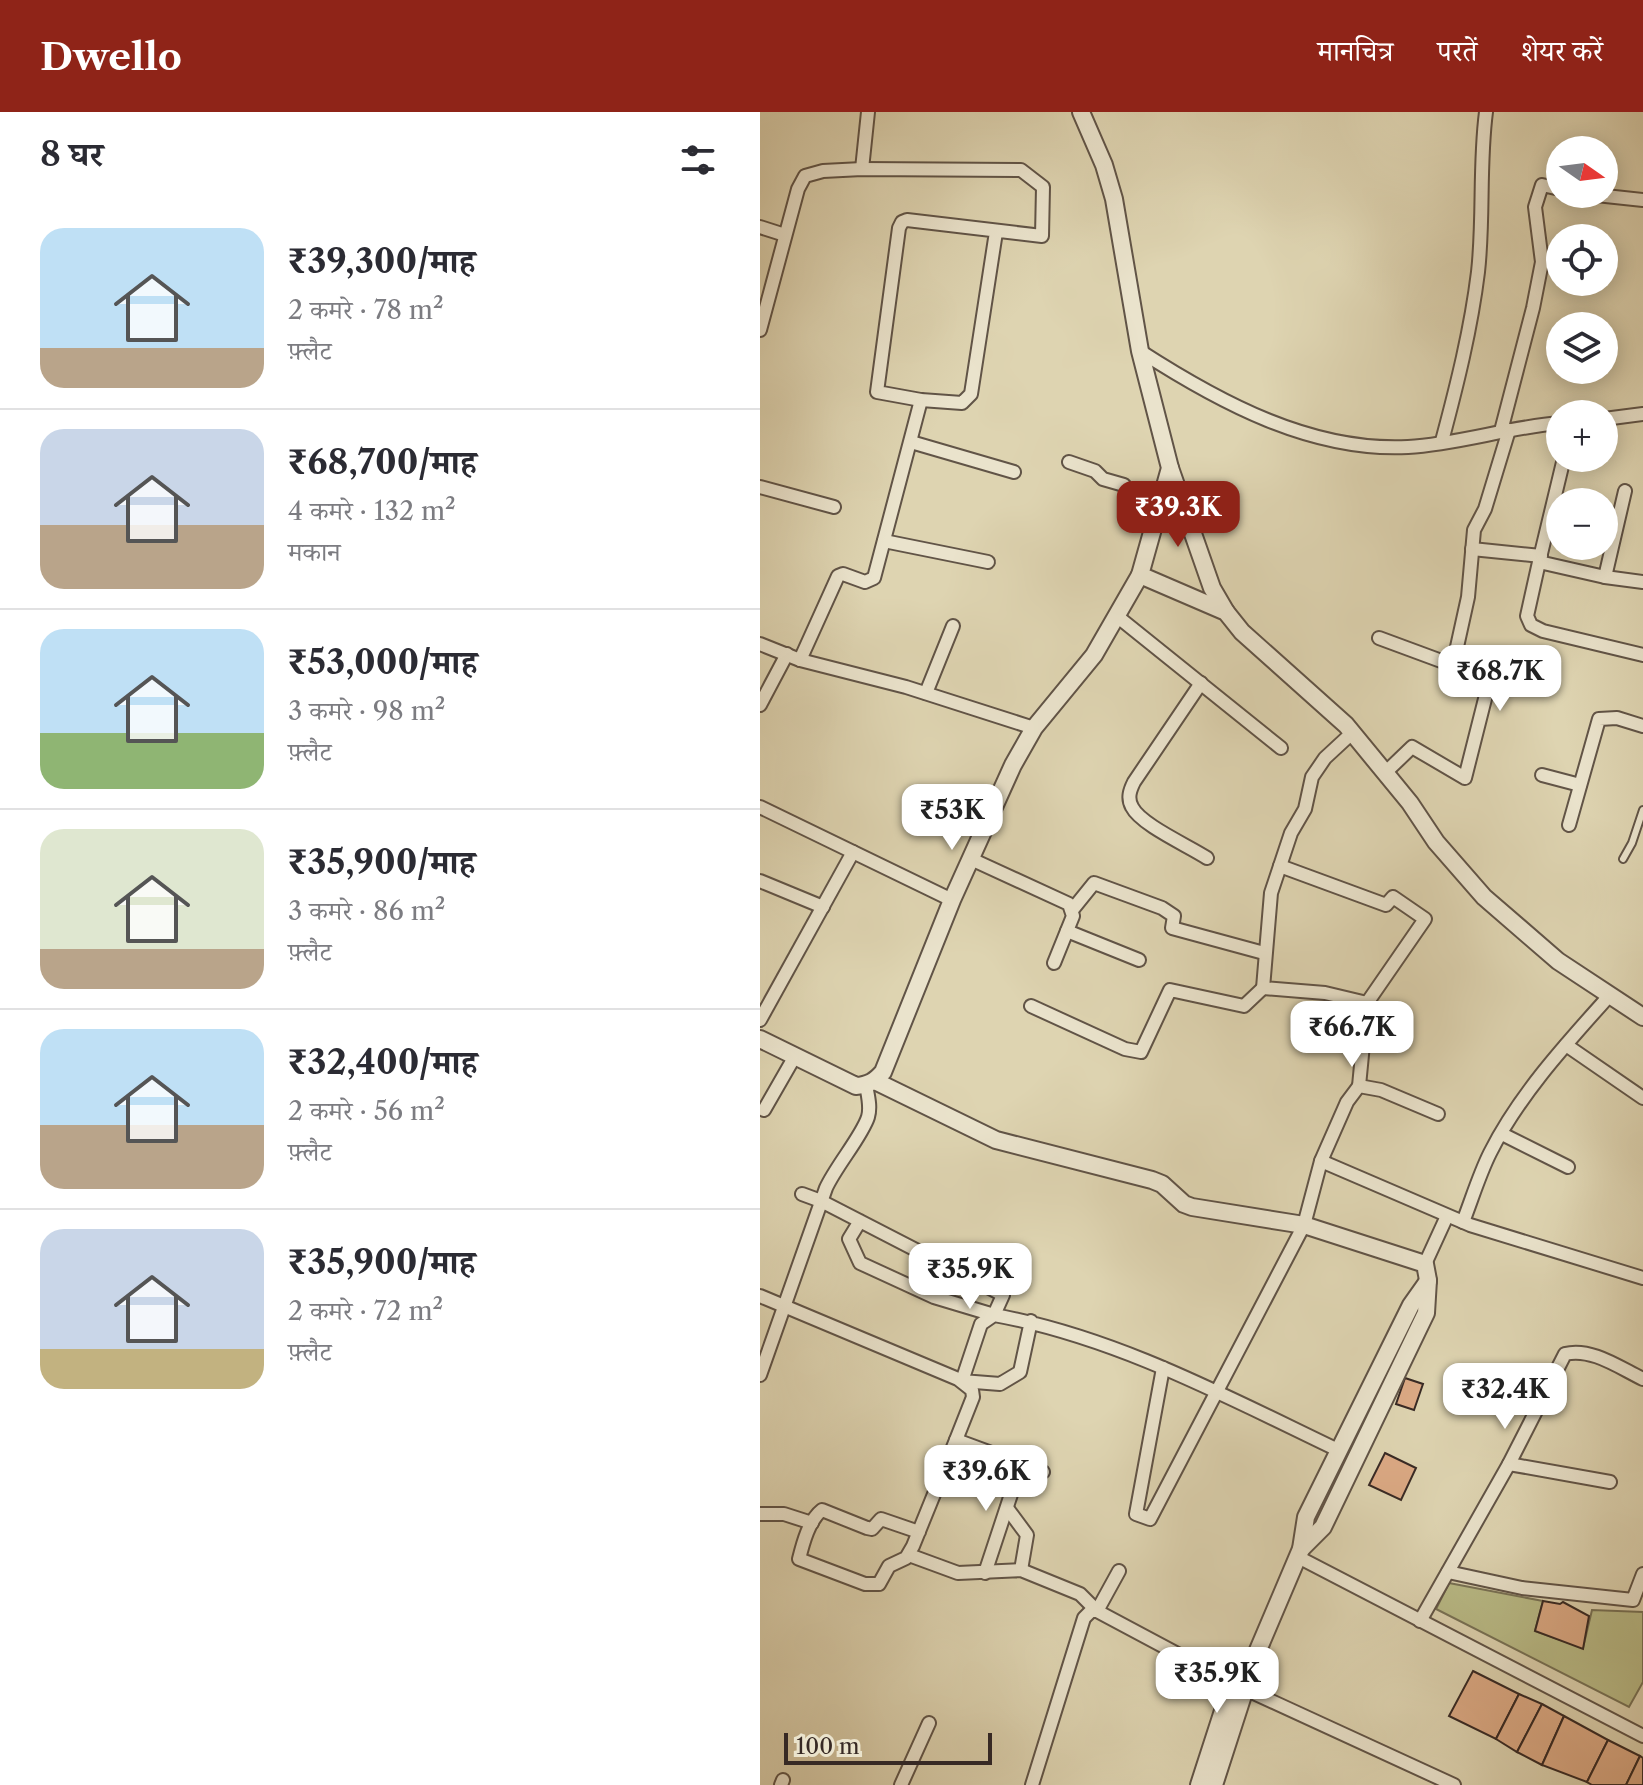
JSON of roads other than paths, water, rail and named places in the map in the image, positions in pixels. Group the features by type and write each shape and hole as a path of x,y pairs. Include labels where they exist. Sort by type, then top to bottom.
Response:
{"street":[{"path":"862,169 868,112"},
{"path":"1081,112 1104,165 1114,199 1140,351 1170,468 1212,588 1226,612 1242,632 1314,694 1352,733 1386,772 1436,842 1484,897 1558,961 1643,1017"},
{"path":"1442,441 1461,369 1478,271 1486,112"},
{"path":"761,322 798,189 805,176 823,171 862,169 1021,170 1043,187 1042,236 907,220 899,228 877,392 962,403 971,394 996,232"},
{"path":"1453,665 1468,597 1474,530 1485,509 1542,262 1535,207 1542,185 1546,186"},
{"path":"1618,197 1643,200"},
{"path":"760,227 785,235"},
{"path":"1140,351 1197,387 1306,433 1342,443 1410,447 1546,425"},
{"path":"800,660 838,576 843,574 865,582 874,578 921,400"},
{"path":"1618,417 1643,414"},
{"path":"911,442 1014,472"},
{"path":"1069,462 1095,471 1103,479 1124,485 1128,491 1125,504 1129,508 1157,517"},
{"path":"760,1375 821,1201 835,1169 868,1118 870,1083 890,1058 952,900 1013,765 1034,728 1094,655 1118,617 1140,575 1170,468"},
{"path":"1561,472 1527,616 1531,625 1543,631 1643,655"},
{"path":"760,487 834,507"},
{"path":"1605,577 1625,491"},
{"path":"884,541 988,562"},
{"path":"1472,549 1540,559 1605,577 1643,582"},
{"path":"1140,575 1226,612"},
{"path":"1118,617 1281,748"},
{"path":"926,693 953,626"},
{"path":"1379,638 1490,679 1465,778 1412,747 1386,772"},
{"path":"760,644 800,660 926,693 1034,728"},
{"path":"760,705 787,654"},
{"path":"1201,683 1134,782 1130,800 1140,816 1207,858"},
{"path":"1569,825 1599,719 1617,718 1643,726"},
{"path":"1031,1006 1125,1049 1141,1052 1170,990 1244,1006 1263,988 1271,893 1291,833 1305,809 1312,777 1325,758 1352,733"},
{"path":"1542,775 1580,785"},
{"path":"760,807 952,900"},
{"path":"760,1020 853,852"},
{"path":"971,859 1063,899 1073,909"},
{"path":"1163,1368 1136,1514 1150,1519 1304,1225 1321,1161 1347,1102 1359,1086 1367,1003 1425,919 1393,897 1386,905 1280,866"},
{"path":"760,881 823,907"},
{"path":"1054,963 1073,909 1094,883 1162,908 1174,916 1172,928 1264,953"},
{"path":"1067,931 1139,960"},
{"path":"1263,988 1325,993 1367,1003"},
{"path":"1463,1222 1490,1153 1502,1134 1566,1045 1609,996"},
{"path":"760,1039 845,1082 870,1083 996,1140 1152,1180 1162,1184 1184,1204 1204,1210 1304,1225 1427,1272"},
{"path":"1566,1045 1643,1098"},
{"path":"764,1110 795,1056"},
{"path":"1359,1086 1381,1090 1438,1114"},
{"path":"1502,1134 1568,1167"},
{"path":"1321,1161 1463,1222 1643,1278"},
{"path":"802,1194 1003,1295 994,1315 981,1324 962,1381"},
{"path":"1199,1785 1300,1553 1306,1517 1427,1272 1447,1216"},
{"path":"860,1221 849,1239 860,1263 934,1297 994,1315 1031,1321 1098,1342 1163,1368 1338,1450"},
{"path":"1300,1553 1323,1527 1426,1313 1427,1272"},
{"path":"760,1296 962,1381 1000,1384 1020,1372 1031,1321"},
{"path":"1420,1621 1509,1464 1565,1354 1590,1354 1643,1379"},
{"path":"919,1532 881,1519 872,1529 867,1528 822,1510 812,1523 799,1559 865,1584 879,1584 889,1566 909,1555 919,1532 973,1397 972,1390 962,1381"},
{"path":"956,1440 1043,1472"},
{"path":"985,1573 1021,1464"},
{"path":"1509,1464 1610,1482"},
{"path":"1007,1508 1027,1535 1021,1570"},
{"path":"760,1514 784,1514 812,1523"},
{"path":"1300,1553 1420,1621 1643,1736"},
{"path":"909,1555 958,1573 1021,1570 1080,1594 1097,1611 1240,1686 1454,1785"},
{"path":"1097,1611 1119,1571"},
{"path":"1448,1572 1522,1588 1633,1600 1643,1574"},
{"path":"1032,1785 1084,1618 1091,1611 1097,1611"},
{"path":"1214,1785 1240,1686"},
{"path":"901,1785 929,1723"}],"lane":[{"path":"1623,859 1643,810"}]}
